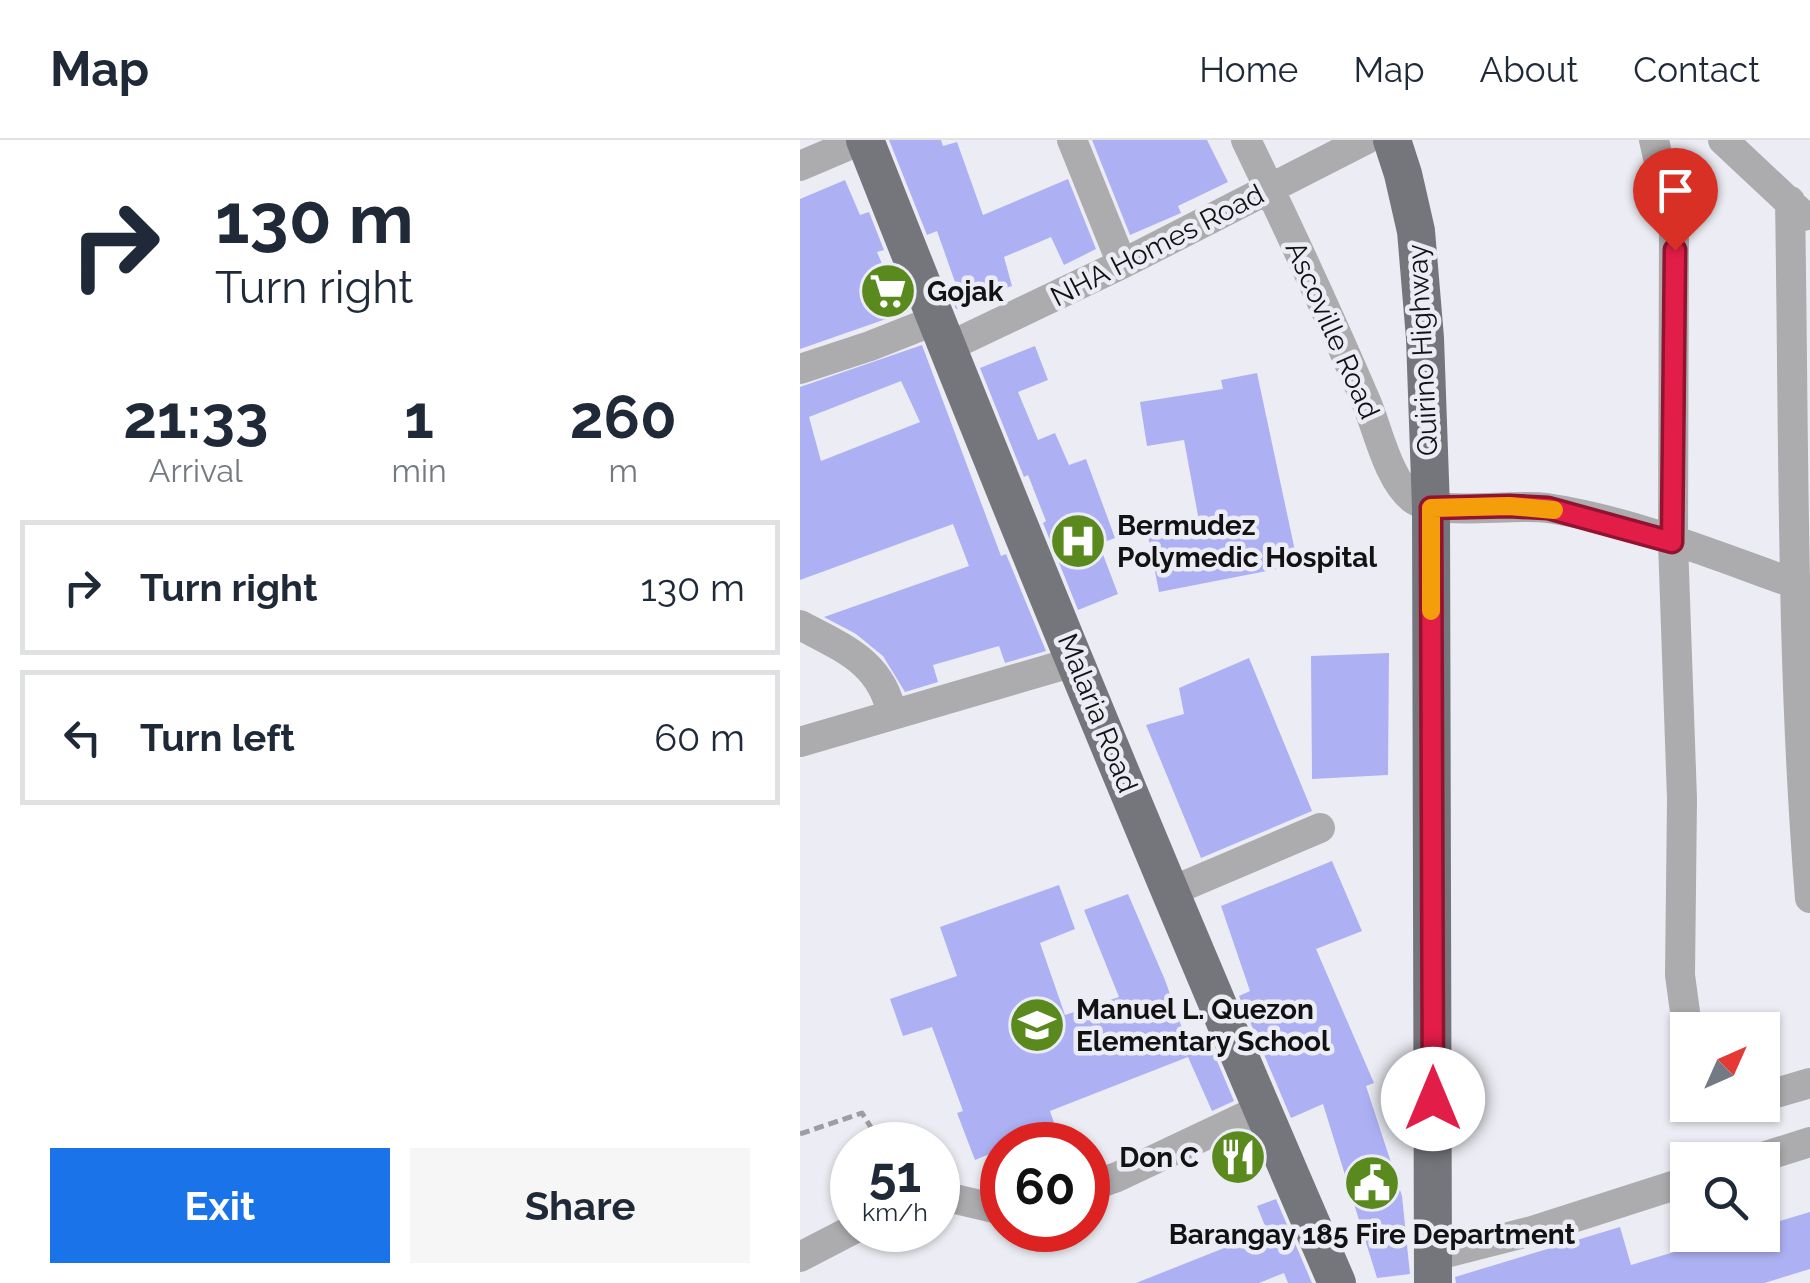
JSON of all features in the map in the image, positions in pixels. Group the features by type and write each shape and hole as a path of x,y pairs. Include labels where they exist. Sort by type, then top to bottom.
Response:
{"main road":[{"name":"Malaria Road","path":"863,140 1261,1108 1337,1283"},
{"name":"Quirino Highway","path":"1392,140 1416,231 1425,338 1431,508 1433,1270"}],"street":[{"path":"800,166 863,140"},
{"path":"1072,140 1122,264"},
{"name":"Ascoville Road","path":"1246,140 1367,405 1395,477 1415,501 1431,508"},
{"name":"NHA Homes Road","path":"800,368 870,346 942,334 1122,264 1365,140"},
{"path":"1654,140 1674,229 1672,542 1682,799 1680,974 1685,1012"},
{"path":"1723,140 1800,211 1810,898"},
{"path":"1431,508 1548,508 1672,542 1804,587"},
{"path":"800,625 853,654 873,671 888,693 892,715"},
{"path":"800,742 1077,661"},
{"path":"1172,891 1320,828"},
{"path":"1780,1092 1810,1083"},
{"path":"1110,1179 1261,1108"},
{"path":"1780,1151 1810,1142"},
{"path":"1433,1270 1532,1231 1670,1187"},
{"path":"800,1258 830,1242"}],"path":[{"path":"835,1122 862,1113 868,1122"},
{"path":"800,1134 830,1124"}],"building":[{"path":"889,140 941,140 943,146 957,142 983,215 1068,179 1096,249 1064,265 1051,237 1004,257 1012,286 968,300 970,305 956,309 946,284 955,282 937,231 927,235"},
{"path":"1092,140 1207,140 1228,182 1178,206 1181,213 1130,235"},
{"path":"845,180 860,215 869,212 884,250 877,252 897,299 903,297 909,311 800,349 800,199"},
{"path":"922,345 1001,556 1006,554 1046,651 1005,663 999,646 933,665 938,682 905,692 883,656 856,634 824,617 969,566 953,524 800,580 800,387","holes":["901,381 920,422 821,461 809,417"]},
{"name":"Bermudez Polymedic Hospital","path":"1035,346 1048,380 1018,392 1038,440 1055,433 1069,465 1086,459 1115,538 1099,544 1118,594 1078,610 1028,475 1024,477 980,368"},
{"path":"1257,373 1298,565 1159,592 1147,531 1199,521 1184,440 1147,446 1140,402 1223,389 1221,380"},
{"path":"1389,653 1388,775 1312,779 1311,656"},
{"path":"1249,658 1312,811 1201,858 1146,725 1184,714 1179,688"},
{"path":"1332,861 1362,931 1316,949 1374,1083 1366,1086 1402,1196 1410,1274 1377,1278 1323,1104 1291,1118 1239,996 1250,991 1221,906"},
{"name":"Manuel L. Quezon Elementary School","path":"1059,885 1075,929 1040,943 1065,1015 1119,997 1084,910 1128,894 1188,1045 1207,1037 1234,1101 1212,1111 1188,1057 1050,1111 1054,1122 980,1122 980,1158 975,1160 957,1113 963,1111 932,1027 903,1036 890,999 957,976 940,927"},
{"path":"1249,1135 1258,1157 1239,1167 1228,1145"},
{"path":"1276,1199 1312,1283 1288,1283 1284,1273 1259,1283 1136,1283 1267,1231 1257,1206"},
{"path":"1810,1212 1810,1269 1764,1283 1456,1283 1455,1277 1620,1227 1631,1265 1674,1252 1780,1252 1780,1221"}],"slow traffic":[{"path":"1431,611 1431,508 1509,506 1554,510"}],"place":[{"name":"Gojak","path":"888,291"},
{"name":"Bermudez Polymedic Hospital","path":"1078,541"},
{"name":"Manuel L. Quezon Elementary School","path":"1037,1025"},
{"name":"Don C","path":"1238,1157"},
{"name":"Barangay 185 Fire Department","path":"1372,1183"}],"route":[{"path":"1433,1099 1431,508 1548,508 1672,542 1675,250"}]}
